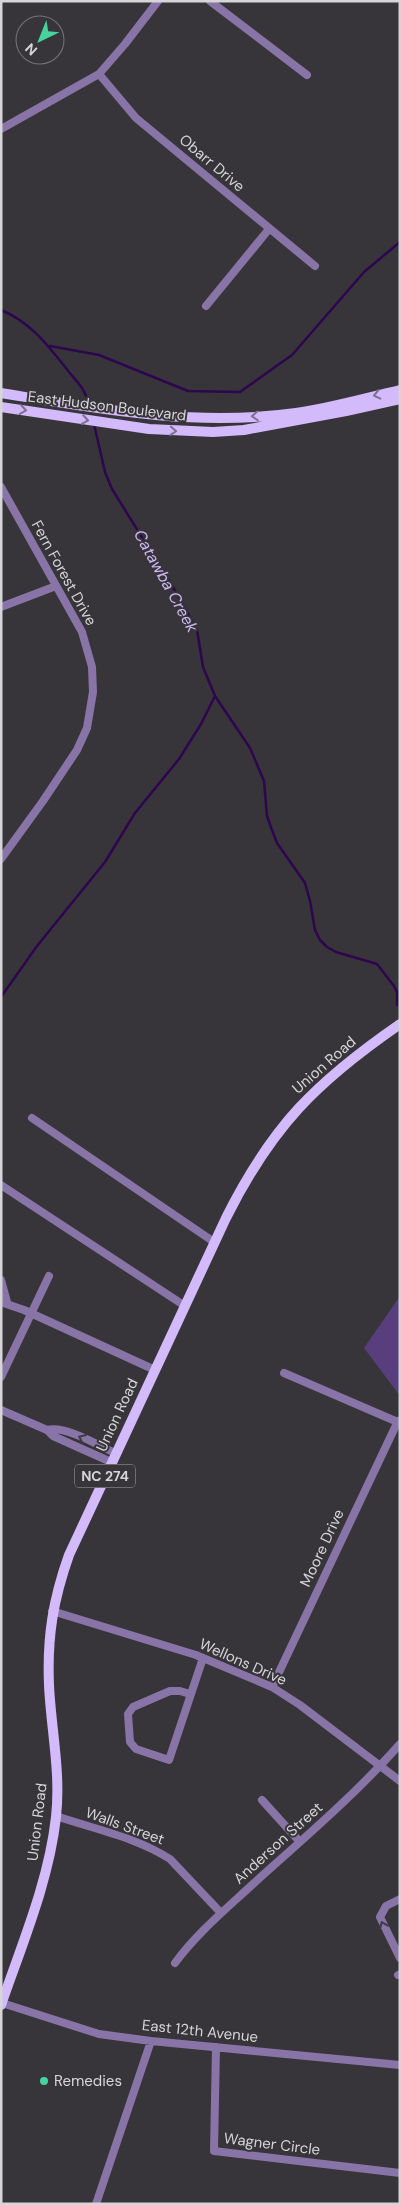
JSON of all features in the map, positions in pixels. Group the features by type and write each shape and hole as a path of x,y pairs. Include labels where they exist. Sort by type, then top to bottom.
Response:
{"main road":[{"name":"East Hudson Boulevard","path":"1,407 125,426 180,431 236,430 356,404 400,390"},
{"name":"East Hudson Boulevard","path":"1,393 121,412 164,417 210,418 296,413 400,399"},
{"name":"Union Road","path":"2,2004 45,1872 56,1816 58,1769 51,1710 48,1654 52,1611 69,1555 214,1242 250,1171 290,1116 337,1070 400,1024"}],"street":[{"path":"1,130 99,74 158,1"},
{"path":"210,1 307,75"},
{"name":"Obarr Drive","path":"99,74 136,118 315,266"},
{"path":"206,306 269,229"},
{"name":"Fern Forest Drive","path":"1,487 77,621 88,649 93,680 91,710 82,739 71,761 1,859"},
{"path":"1,607 56,586"},
{"path":"32,1118 214,1242"},
{"path":"1,1185 184,1306"},
{"path":"1,1377 49,1276"},
{"path":"1,1280 4,1302 154,1370"},
{"path":"284,1373 399,1422"},
{"path":"1,1410 47,1430 54,1428 65,1431 113,1458"},
{"name":"Moore Drive","path":"272,1687 399,1422"},
{"name":"Wellons Drive","path":"52,1611 203,1658 272,1687 300,1705 400,1781"},
{"path":"190,1694 170,1691 133,1707 128,1714 130,1742 136,1749 169,1760 203,1658"},
{"name":"Anderson Street","path":"175,1963 189,1944 300,1842 380,1766 400,1744"},
{"path":"262,1800 300,1842"},
{"name":"Walls Street","path":"56,1816 137,1842 160,1852 170,1859 221,1914"},
{"path":"400,1899 386,1906 380,1917 400,1958"},
{"name":"East 12th Avenue","path":"2,2004 87,2031 151,2041 400,2065"},
{"path":"96,2204 151,2041"},
{"name":"Wagner Circle","path":"216,2047 214,2151 400,2173"}],"shaded area":[{"path":"400,1296 400,1396 364,1348"}],"waterway":[{"path":"50,346 99,355 188,391 240,392 292,355 364,272 400,242"},
{"name":"Catawba Creek","path":"1,310 21,321 39,336 81,386 89,404"},
{"name":"Catawba Creek","path":"94,424 105,472 112,489 197,630 203,667 215,696 250,748 264,781 267,816 272,830 277,843 305,883 315,930 320,940 336,952 377,964 397,992 397,1005"},
{"path":"1,997 37,946 105,862 135,813 179,759 201,724 215,696"}],"place":[{"name":"Remedies","path":"44,2081"}]}
